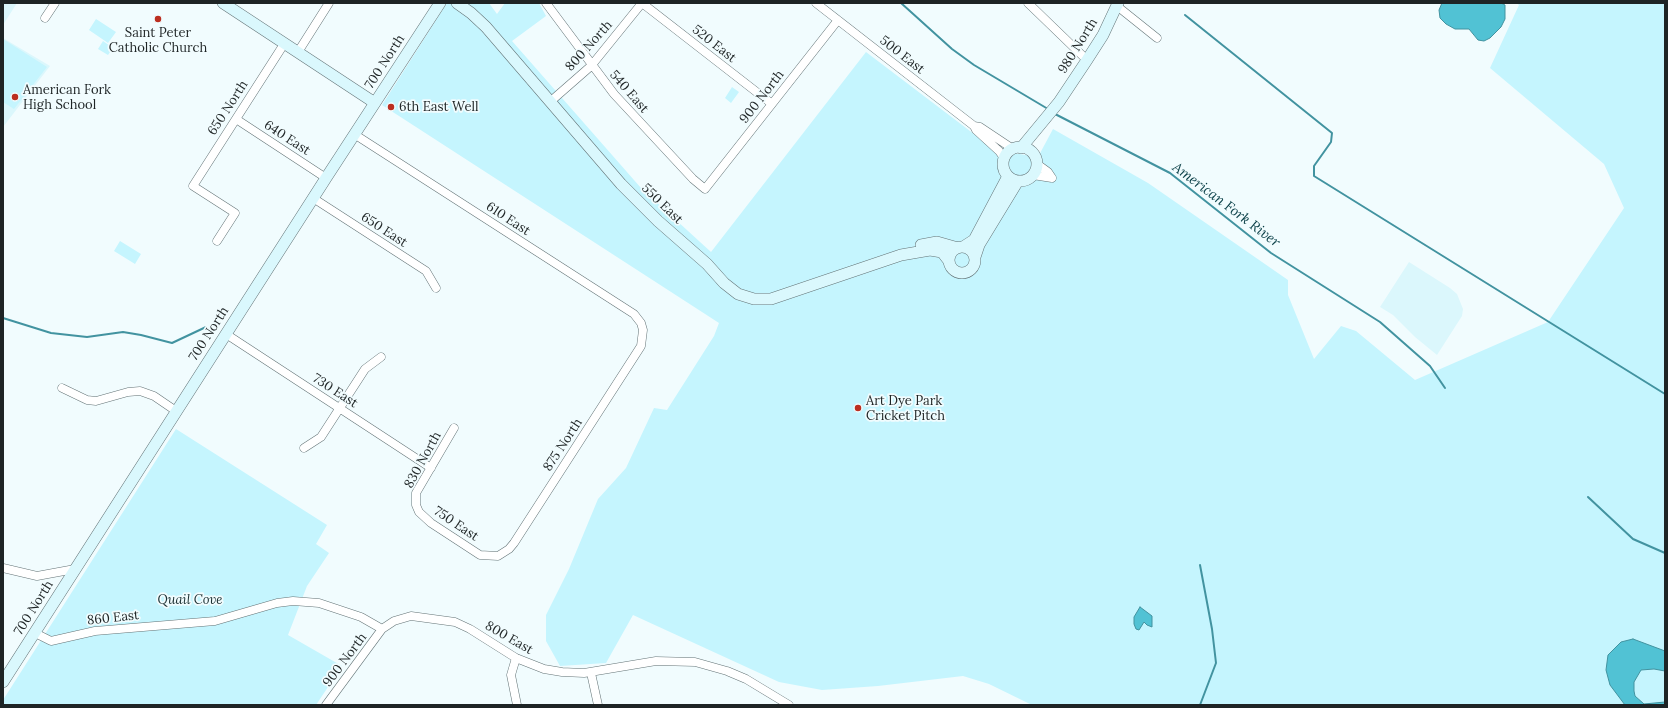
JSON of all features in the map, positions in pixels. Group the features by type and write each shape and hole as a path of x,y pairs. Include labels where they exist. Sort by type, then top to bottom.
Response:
{"street":[{"path":"45,18 55,3"},
{"path":"223,3 238,7 284,44 374,103"},
{"path":"298,52 329,3"},
{"name":"700 North","path":"3,682 354,134 440,3"},
{"name":"550 East","path":"456,3 480,20 607,168 633,196 707,264 729,288 743,296 760,300 776,298 901,255 934,249 942,252 950,261"},
{"name":"540 East","path":"546,3 591,66 614,94 693,179 705,189"},
{"name":"800 North","path":"551,101 591,66 642,3"},
{"name":"520 East","path":"642,3 772,104"},
{"name":"500 East","path":"816,3 974,126 976,130 1000,151 1004,158"},
{"path":"1028,3 1087,60"},
{"path":"1118,4 1157,38"},
{"name":"980 North","path":"1017,148 1045,122 1103,35 1118,4"},
{"name":"900 North","path":"705,189 838,20"},
{"name":"650 North","path":"217,241 235,213 193,186 284,44"},
{"name":"640 East","path":"236,119 326,178"},
{"name":"980 North","path":"1032,153 1045,122"},
{"name":"500 East","path":"974,126 980,127 1017,148"},
{"name":"610 East","path":"354,134 634,314 641,323 643,330"},
{"path":"1033,175 1052,178 1048,172 1037,164 1032,153 1017,148 1004,158 1004,167 1013,178 1023,181 1033,175 1037,164"},
{"path":"1013,178 996,217 974,257 973,267 962,273 954,270 950,261 951,254 974,240 1013,178"},
{"name":"650 East","path":"313,198 426,271 436,288"},
{"name":"550 East","path":"901,255 929,242 941,242 960,248"},
{"path":"960,248 972,251 974,257"},
{"name":"875 North","path":"487,556 503,553 514,543 640,346 643,330"},
{"name":"730 East","path":"226,334 431,468"},
{"path":"304,448 321,438 365,369 381,357"},
{"path":"62,388 86,400 96,401 128,392 140,391 154,396 176,411"},
{"name":"830 North","path":"416,505 416,492 454,428"},
{"name":"750 East","path":"416,505 419,512 431,523 480,555 487,556"},
{"path":"3,568 36,576 75,569"},
{"name":"860 East","path":"35,633 51,641 95,631 215,621 286,601 313,601 360,617 382,629"},
{"name":"800 East","path":"382,629 394,621 411,616 455,622 470,629 516,658 550,671 591,673 656,661 695,662 728,671 746,679 789,705"},
{"name":"900 North","path":"326,705 382,629"},
{"path":"516,658 511,675 517,705"},
{"path":"591,673 598,705"}],"shaded area":[{"path":"3,3 17,3 3,25"},
{"name":"American Fork High School","path":"3,38 50,66 3,127"},
{"path":"1409,262 1457,294 1463,309 1462,316 1437,355 1415,337 1393,315 1380,307"}],"green space":[{"path":"447,3 489,3 497,14 505,3 539,3 546,16 512,41 641,188 711,252 866,52 995,150 1038,157 1053,129 1148,183 1288,280 1288,295 1314,359 1341,326 1356,331 1415,380 1548,322 1624,208 1604,164 1490,68 1519,5 1516,3 1665,3 1665,705 1032,705 989,684 963,676 878,686 822,690 779,682 633,615 606,663 560,666 546,641 546,615 569,569 598,499 626,468 654,408 667,410 714,336 719,323 382,105"},
{"path":"96,19 116,32 108,43 89,30"},
{"name":"American Fork High School","path":"3,39 47,67 14,109 3,102"},
{"path":"103,41 113,48 108,55 98,49"},
{"path":"732,87 739,92 731,103 725,98"},
{"path":"120,241 141,254 135,264 114,251"},
{"name":"Quail Cove","path":"176,429 327,525 316,544 329,553 307,586 288,635 342,666 316,705 3,705 3,700"}],"water":[{"path":"1442,3 1501,3 1505,5 1505,19 1501,27 1490,38 1484,41 1478,40 1469,29 1455,29 1446,24 1440,18 1439,10"},
{"path":"1140,607 1152,616 1152,627 1144,622 1139,630 1136,629 1134,617"},
{"path":"1633,639 1665,651 1665,671 1654,669 1641,670 1634,682 1634,691 1635,696 1644,704 1665,702 1665,705 1625,705 1610,685 1606,670 1608,655 1621,642"}],"waterway":[{"name":"American Fork River","path":"901,3 952,49 974,65 1048,109"},
{"path":"1185,15 1332,133 1331,142 1314,166 1314,176 1665,394"},
{"name":"American Fork River","path":"1055,114 1170,173 1271,253 1380,322 1430,366 1445,388"},
{"path":"3,318 51,333 87,337 123,332 172,343 206,327"},
{"name":"American Fork River","path":"1588,497 1633,539 1665,553"},
{"path":"1200,565 1212,629 1216,663 1200,705"}],"place":[{"name":"Saint Peter Catholic Church","path":"158,19"},
{"name":"American Fork High School","path":"15,97"},
{"name":"6th East Well","path":"391,107"},
{"name":"Art Dye Park Cricket Pitch","path":"858,408"}]}
